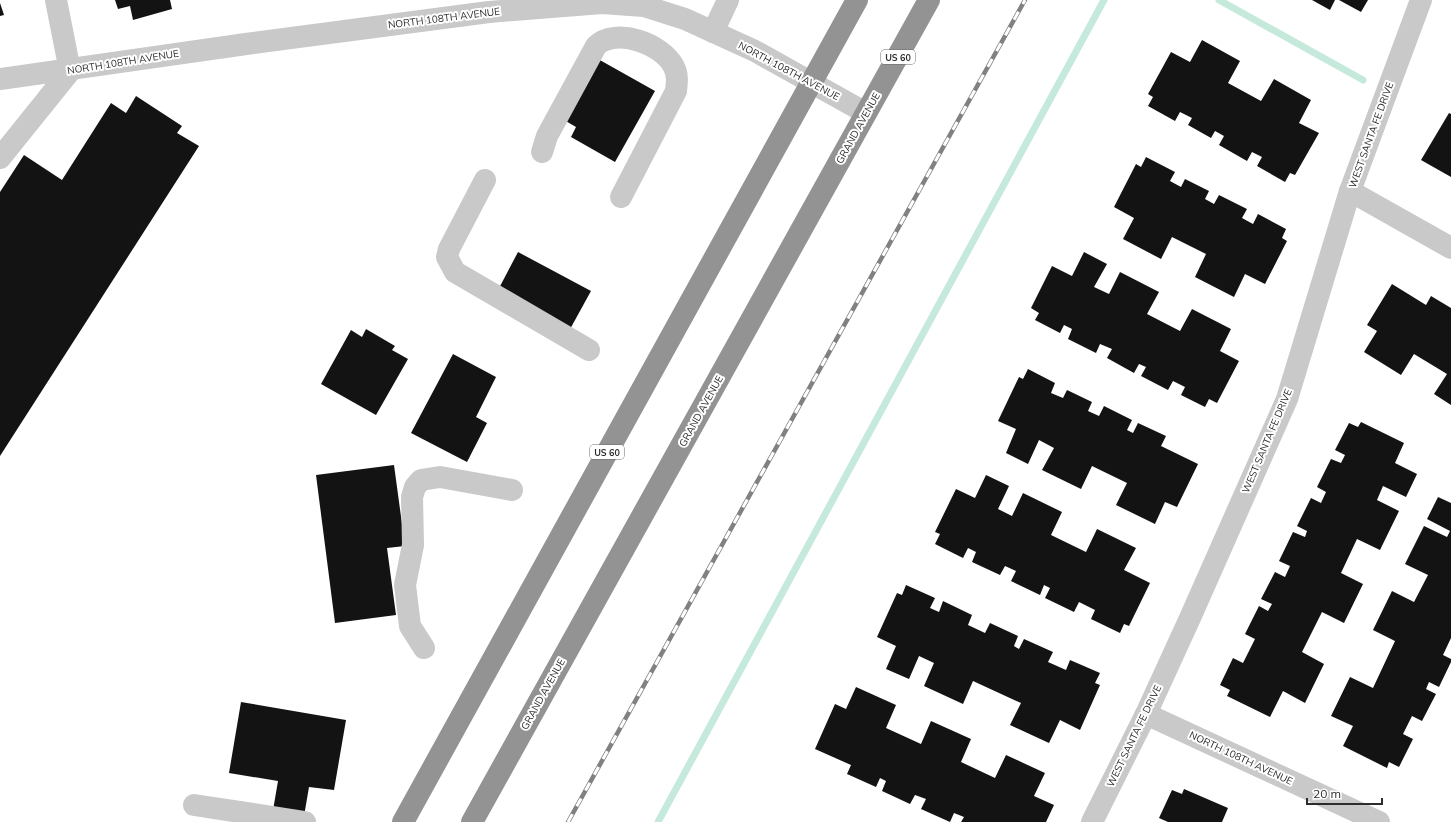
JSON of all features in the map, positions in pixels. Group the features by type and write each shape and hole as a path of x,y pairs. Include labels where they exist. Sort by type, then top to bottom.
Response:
{"highway":[{"name":"US 60","path":"403,822 858,0"},
{"name":"GRAND AVENUE","path":"472,822 929,0"}],"street":[{"path":"0,158 70,71 56,0"},
{"path":"713,32 728,0"},
{"name":"WEST SANTA FE DRIVE","path":"1092,822 1146,714 1190,618 1286,399 1350,191 1420,0"},
{"name":"NORTH 108TH AVENUE","path":"0,79 70,71 509,5 602,3 644,6 685,20 755,51 866,113"},
{"path":"542,152 547,136 596,46 602,41 610,38 624,38 654,48 664,54 674,66 678,77 676,91 621,197"},
{"path":"485,180 452,240 448,257 452,268 462,277 589,350"},
{"path":"1350,191 1451,248"},
{"path":"424,648 410,626 406,585 413,545 412,497 415,487 421,480 440,477 512,490"},
{"name":"NORTH 108TH AVENUE","path":"1146,714 1379,822"},
{"path":"194,805 305,822"}],"building":[{"path":"115,0 170,0 172,9 133,20 130,6 118,9"},
{"path":"1312,0 1335,0 1330,10"},
{"path":"1339,0 1368,0 1361,12"},
{"path":"0,3 4,15 0,16"},
{"path":"1202,40 1240,61 1228,83 1261,101 1274,79 1311,100 1299,123 1319,133 1295,175 1290,173 1285,182 1257,166 1262,157 1252,152 1247,161 1219,145 1224,136 1215,131 1211,138 1188,125 1192,118 1180,112 1175,121 1148,106 1153,97 1148,94 1171,52 1190,62"},
{"path":"598,59 655,91 615,162 571,137 576,127 564,120"},
{"path":"136,96 182,126 177,133 199,146 0,456 0,192 24,155 62,180 111,103 126,113"},
{"path":"1449,113 1451,114 1451,177 1421,160"},
{"path":"1146,157 1175,172 1170,181 1181,187 1185,179 1209,191 1205,199 1214,204 1219,195 1247,209 1242,218 1253,224 1258,214 1286,229 1282,238 1287,241 1265,284 1245,274 1234,297 1195,277 1206,254 1172,237 1161,259 1123,239 1134,218 1114,207 1136,164 1141,167"},
{"path":"518,252 591,291 569,331 497,292"},
{"path":"1084,252 1107,264 1094,287 1109,294 1120,272 1159,292 1147,314 1180,331 1192,309 1231,329 1220,351 1239,361 1217,403 1209,399 1205,407 1181,395 1185,387 1173,381 1168,390 1141,376 1146,367 1139,364 1134,373 1107,358 1112,349 1100,344 1096,353 1068,339 1072,329 1064,325 1060,333 1035,320 1039,313 1031,308 1052,266 1072,276"},
{"path":"1392,284 1426,305 1431,296 1451,308 1451,405 1434,394 1447,374 1414,354 1401,375 1364,352 1377,331 1367,325"},
{"path":"366,329 395,346 392,350 408,359 376,415 321,384 351,330 362,337"},
{"path":"453,354 496,377 476,417 487,423 467,462 411,433"},
{"path":"1028,369 1055,383 1051,393 1063,398 1067,390 1092,402 1088,411 1099,416 1104,406 1132,420 1127,430 1133,433 1138,423 1166,436 1161,446 1198,464 1177,507 1165,502 1155,524 1116,505 1127,483 1092,466 1081,489 1042,470 1054,448 1039,440 1028,464 1006,453 1016,429 998,421 1019,377 1023,379"},
{"path":"1361,422 1404,443 1395,463 1417,474 1406,497 1383,486 1377,500 1399,511 1380,550 1357,539 1341,573 1363,584 1344,623 1322,612 1302,652 1324,664 1305,703 1283,691 1270,717 1227,696 1230,690 1220,685 1233,658 1243,663 1255,639 1245,634 1259,606 1268,611 1272,604 1261,599 1275,572 1285,577 1290,566 1279,561 1293,532 1305,537 1307,531 1297,526 1311,498 1321,503 1326,492 1317,487 1331,459 1341,463 1345,455 1335,450 1349,423 1358,427"},
{"path":"394,465 405,546 387,548 396,615 335,623 316,475"},
{"path":"986,475 1009,486 998,509 1012,516 1023,493 1062,512 1051,535 1086,552 1097,529 1136,548 1124,570 1150,583 1129,626 1124,624 1120,633 1091,619 1095,610 1079,602 1074,612 1045,598 1050,588 1044,585 1040,595 1011,581 1016,571 1005,566 1000,575 972,562 976,552 968,548 963,558 935,544 940,534 935,532 956,489 975,498"},
{"path":"1438,497 1451,503 1451,638 1443,655 1451,659 1451,662 1439,687 1429,682 1426,689 1436,694 1422,721 1412,716 1403,734 1413,739 1399,767 1389,762 1387,768 1343,746 1353,726 1331,716 1350,677 1373,688 1395,641 1373,630 1392,591 1414,602 1428,575 1405,564 1424,526 1447,537 1450,531 1427,519"},
{"path":"906,585 935,598 930,608 939,612 943,601 972,615 968,625 985,633 990,623 1018,636 1014,646 1019,649 1024,639 1053,652 1048,662 1066,670 1070,660 1100,673 1095,683 1100,685 1080,730 1060,720 1049,743 1010,725 1021,703 973,681 963,704 924,686 934,663 919,656 909,679 886,669 896,646 877,637 897,593 902,595"},
{"path":"856,687 896,705 886,728 921,744 931,721 971,739 961,762 995,778 1006,755 1045,773 1034,796 1054,805 1046,822 961,822 964,817 954,813 950,822 921,809 926,799 915,795 910,804 882,791 886,781 880,778 876,787 847,774 851,765 815,749 835,704 846,709"},
{"path":"241,702 346,720 334,790 309,787 303,822 271,822 278,781 229,773"},
{"path":"1184,789 1228,808 1222,822 1168,822 1159,818 1172,790 1182,794"}],"waterway":[{"path":"658,822 1104,0"},
{"path":"1219,0 1363,80"}],"railway":[{"path":"568,822 1025,0"}]}
